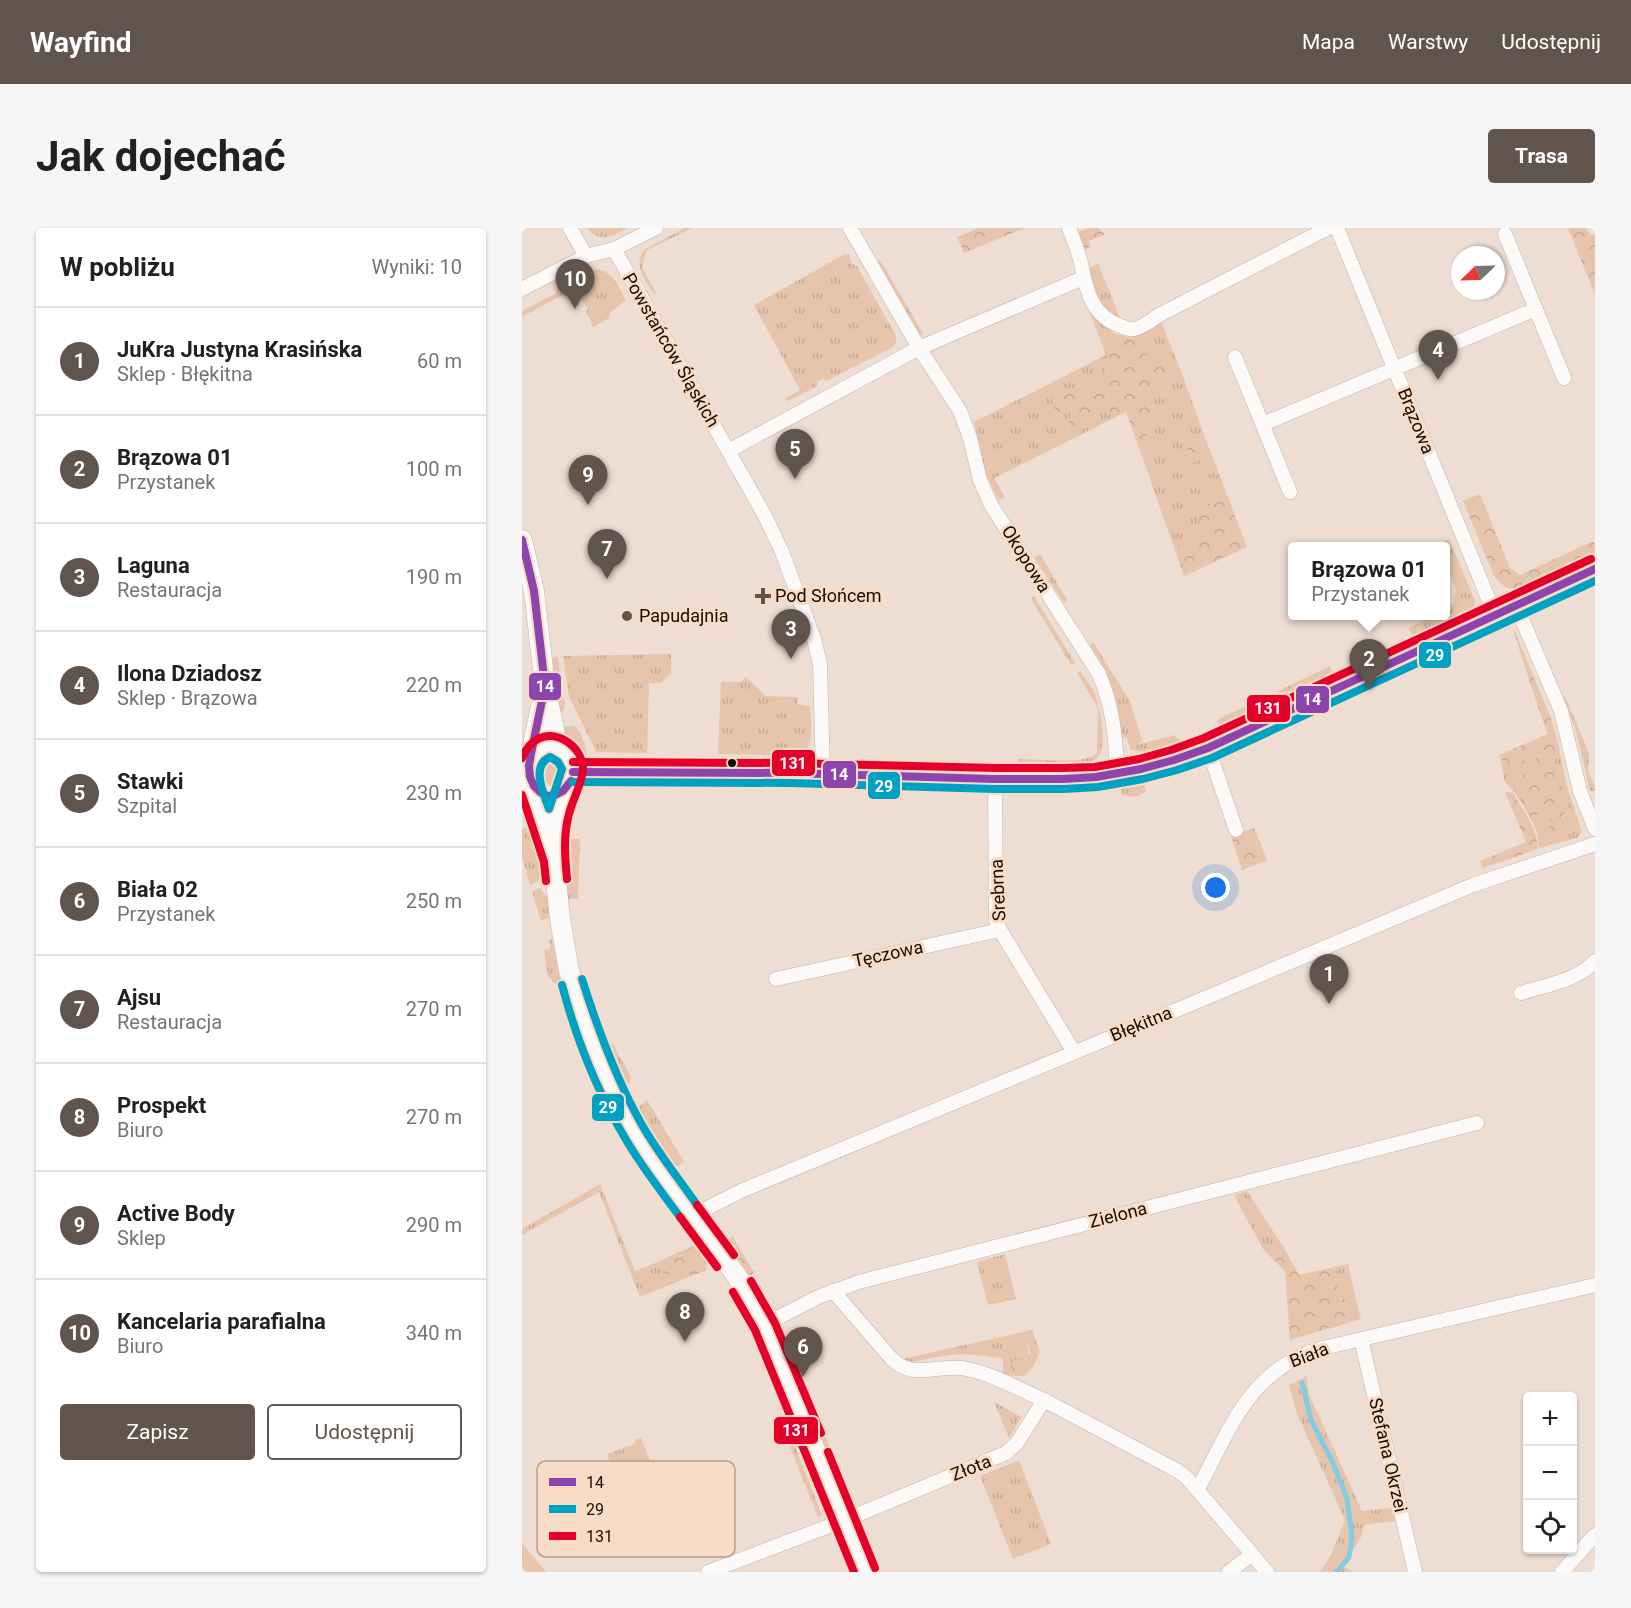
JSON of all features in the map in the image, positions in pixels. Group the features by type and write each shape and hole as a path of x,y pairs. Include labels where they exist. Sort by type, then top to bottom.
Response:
{"street":[{"path":"570,228 586,256"},
{"path":"522,289 586,256 614,249 656,228"},
{"name":"Okopowa","path":"850,228 919,348 963,416 978,475 989,500 1102,682 1113,720 1117,774"},
{"path":"1069,228 1092,303 1106,319 1130,329 1144,325 1159,315 1328,228"},
{"name":"Brązowa","path":"1337,228 1495,615"},
{"path":"1505,234 1564,378"},
{"name":"Powstańców Śląskich","path":"614,249 765,516 782,552 814,639 820,664 823,775"},
{"path":"728,451 919,348 1083,278"},
{"path":"1263,424 1536,309"},
{"path":"1235,357 1290,492"},
{"path":"522,540 534,591 545,686 558,749"},
{"path":"569,780 823,775 1063,779 1117,774 1164,763 1208,748 1595,569"},
{"path":"1516,605 1561,711 1580,791 1595,830"},
{"path":"545,686 527,771 554,860"},
{"path":"527,771 539,749 548,747 566,754 571,762 569,780 557,818 554,860 560,919 569,971 597,1057 619,1106 634,1132 736,1275 764,1325 865,1572"},
{"path":"1208,748 1236,830"},
{"path":"527,771 539,794 548,796 557,795 569,780"},
{"name":"Srebrna","path":"995,779 996,917 1000,930 1074,1052"},
{"name":"Błękitna","path":"692,1216 741,1191 1473,885 1595,844"},
{"name":"Tęczowa","path":"776,979 1000,930"},
{"path":"1521,993 1578,975 1595,961"},
{"name":"Zielona","path":"764,1325 833,1291 859,1282 1477,1123"},
{"name":"Biała","path":"1198,1489 1252,1393 1281,1366 1301,1355 1595,1285"},
{"path":"833,1291 901,1367 922,1371 965,1369 995,1378 1044,1400 1183,1474 1268,1572"},
{"name":"Stefana Okrzei","path":"1361,1339 1415,1572"},
{"name":"Złota","path":"708,1572 844,1520 1006,1453 1017,1443 1044,1400"},
{"path":"1562,1572 1595,1535"},
{"path":"1229,1572 1252,1554"}],"green space":[{"path":"587,228 628,228 612,236 602,237"},
{"path":"685,228 692,228 647,250 642,267 656,293 654,294 641,272 641,255 645,249"},
{"path":"978,228 1025,228 964,253 957,237"},
{"path":"1089,228 1098,228 1105,234 1089,241 1091,247 1083,250 1075,233"},
{"path":"1568,228 1585,228 1591,235 1595,235 1595,295"},
{"path":"845,254 849,254 852,264 857,266 896,336 896,342 893,347 826,381 823,379 817,382 817,386 788,401 784,399 800,390 754,305"},
{"path":"880,260 924,335 915,330 877,263"},
{"path":"1098,263 1121,320 1106,312 1097,300 1088,269"},
{"path":"596,269 611,276 626,300 611,312 609,318 593,327 586,311 588,310 575,288 522,317 522,311 555,294 559,287"},
{"path":"1087,305 1113,333 1104,342 1109,359 1088,387 1049,392 1072,407 1067,432 1098,412 1126,412 994,478 1005,497 999,500 986,475 974,422 1106,355"},
{"path":"1160,319 1206,440 1188,448 1191,463 1209,456 1226,496 1197,513 1211,552 1216,557 1184,576 1143,459 1148,456 1145,436 1155,428 1144,390 1171,377 1153,365 1132,338"},
{"path":"1113,333 1132,338 1153,364 1166,362 1171,377 1144,390 1155,428 1145,436 1148,456 1143,459 1126,412 1098,412 1067,433 1072,407 1056,413 1049,391 1088,387 1109,359 1104,342"},
{"path":"1206,440 1247,547 1184,576 1216,557 1211,552 1187,568 1178,545 1202,529 1196,514 1225,496 1209,456 1191,463 1187,448"},
{"path":"1480,494 1510,568 1520,575 1593,541 1595,553 1516,588 1505,587 1494,576 1463,501"},
{"path":"1449,539 1475,601 1474,606 1471,610 1413,638 1409,628 1424,620 1450,620 1450,606 1453,604 1456,590 1450,574 1450,542 1442,542"},
{"path":"1040,554 1067,600 1064,603 1034,557"},
{"path":"1034,596 1075,663 1071,665 1031,599"},
{"path":"1515,632 1551,718 1557,739 1555,744 1557,757 1552,762 1559,765 1562,771 1560,781 1567,803 1567,811 1562,815 1565,831 1561,835 1554,834 1550,830 1550,822 1553,818 1548,810 1541,810 1537,815 1540,827 1548,837 1547,846 1539,848 1537,833 1516,794 1517,785 1524,772 1526,771 1530,778 1534,774 1532,766 1536,758 1533,757 1529,762 1524,761 1509,768 1503,766 1503,760 1499,755 1548,734"},
{"path":"1093,642 1130,701 1142,741 1136,745 1175,735 1180,743 1145,752 1131,750 1127,738 1122,737 1115,700 1108,679 1090,645"},
{"path":"671,654 671,674 660,683 649,683 647,753 596,752 569,696 563,656"},
{"path":"558,657 565,703 558,717 552,661"},
{"path":"1330,666 1333,676 1294,693 1276,692"},
{"path":"1080,671 1093,690 1098,706 1103,738 1099,755 1094,760 1079,764 1020,764 1019,759 1072,760 1091,757 1097,753 1098,708 1077,673"},
{"path":"746,677 766,696 798,697 797,704 810,706 811,739 802,756 718,754 721,682 741,682"},
{"path":"1565,696 1589,753 1588,772 1595,791 1590,791 1576,731 1563,697"},
{"path":"1254,702 1257,710 1219,727 1217,720"},
{"path":"574,726 582,737 587,759 570,746 560,728"},
{"path":"1557,739 1567,787 1582,832 1577,838 1547,846 1548,837 1540,827 1537,815 1541,810 1548,810 1553,818 1565,823 1562,814 1567,803 1560,775 1552,763 1557,757 1555,744"},
{"path":"1500,758 1516,761 1536,758 1534,774 1530,778 1527,776 1519,781 1516,785 1516,794 1505,782"},
{"path":"550,760 555,761 561,767 561,777 555,783 550,784 545,783 539,777 538,772 539,767 545,761"},
{"path":"1144,783 1146,792 1135,797 1122,795 1120,786"},
{"path":"1505,792 1513,793 1525,812 1535,833 1538,849 1483,868 1480,861 1526,842"},
{"path":"534,825 544,863 539,881 530,885 522,857 522,829"},
{"path":"1254,828 1267,860 1242,870 1231,836"},
{"path":"564,839 580,839 578,899 568,899"},
{"path":"540,888 547,897 549,918 541,921 532,891"},
{"path":"552,939 563,992 548,976 544,950 550,949 551,945 548,941"},
{"path":"613,1044 630,1077 629,1083 620,1088 604,1048"},
{"path":"647,1100 684,1162 670,1169 634,1111"},
{"path":"600,1184 635,1271 655,1263 663,1272 674,1274 678,1264 682,1264 686,1274 691,1276 640,1297 599,1192 522,1235 522,1229"},
{"path":"1247,1191 1284,1248 1263,1249 1234,1195"},
{"path":"732,1236 754,1272 750,1277 725,1242"},
{"path":"695,1245 707,1264 706,1271 691,1276 686,1274 685,1267 681,1264 678,1265 678,1271 667,1274 655,1263"},
{"path":"1284,1248 1299,1275 1348,1264 1335,1271 1342,1302 1357,1304 1361,1319 1290,1340 1285,1271 1263,1249"},
{"path":"1005,1254 1016,1299 988,1305 977,1262"},
{"path":"1348,1264 1357,1304 1342,1302 1335,1271"},
{"path":"1032,1330 1040,1352 1033,1367 1024,1376 1015,1376 1010,1367 1013,1360 1022,1361 1029,1357 1030,1352 1027,1341 1015,1334"},
{"path":"1015,1334 1027,1341 1029,1357 1010,1367 1015,1376 1003,1373 1001,1358 983,1355 954,1355 912,1362 901,1359"},
{"path":"1307,1376 1308,1392 1362,1511 1393,1508 1395,1521 1364,1525 1361,1537 1343,1567 1354,1572 1320,1572 1331,1555 1345,1520 1297,1414 1289,1385"},
{"path":"808,1391 832,1453 827,1452 805,1393"},
{"path":"994,1402 1021,1417 1009,1438"},
{"path":"789,1431 822,1515 818,1517 784,1432"},
{"path":"641,1438 650,1461 609,1461 607,1454 635,1444 635,1440"},
{"path":"1019,1460 1051,1544 1013,1559 980,1476"},
{"path":"522,1543 546,1572 522,1572"}],"waterway":[{"path":"1302,1383 1311,1420 1332,1461 1347,1498 1352,1537 1349,1557 1337,1572"}],"transit line":[{"name":"14","path":"522,540 534,591 545,686 529,766 530,777 534,786 547,796 563,791 571,781"},
{"name":"131","path":"573,762 1063,768 1095,767 1139,759 1204,738 1591,559"},
{"name":"14","path":"573,772 790,773 1063,779 1096,777 1141,769 1208,748 1595,569"},
{"name":"29","path":"573,782 790,783 1064,789 1098,787 1143,779 1212,758 1595,581"},
{"name":"131","path":"522,758 529,746 537,739 548,736 569,743 575,748 582,762 583,774 567,822 565,855 567,879"},
{"name":"29","path":"550,757 558,762 562,769 549,809 540,781 540,773 544,761 550,757"},
{"name":"131","path":"522,795 544,862 546,881"},
{"name":"29","path":"582,979 608,1054 633,1108 655,1146 697,1205"},
{"name":"29","path":"562,985 574,1025 605,1102 651,1178 680,1217"},
{"name":"131","path":"697,1205 734,1255"},
{"name":"131","path":"680,1217 717,1267"},
{"name":"131","path":"751,1281 775,1323 821,1433"},
{"name":"131","path":"733,1292 755,1330 854,1572"},
{"name":"131","path":"828,1452 875,1568"}],"place":[{"name":"Kancelaria parafialna","path":"575,309"},
{"name":"Ilona Dziadosz","path":"1438,380"},
{"name":"Stawki","path":"795,479"},
{"name":"Active Body","path":"588,505"},
{"name":"Ajsu","path":"607,579"},
{"name":"Pod Słońcem","path":"763,596"},
{"name":"Papudajnia","path":"627,616"},
{"name":"Laguna","path":"791,659"},
{"name":"Brązowa 01","path":"1369,689"},
{"name":"JuKra Justyna Krasińska","path":"1329,1004"},
{"name":"Prospekt","path":"685,1342"},
{"name":"Biała 02","path":"803,1377"}]}
